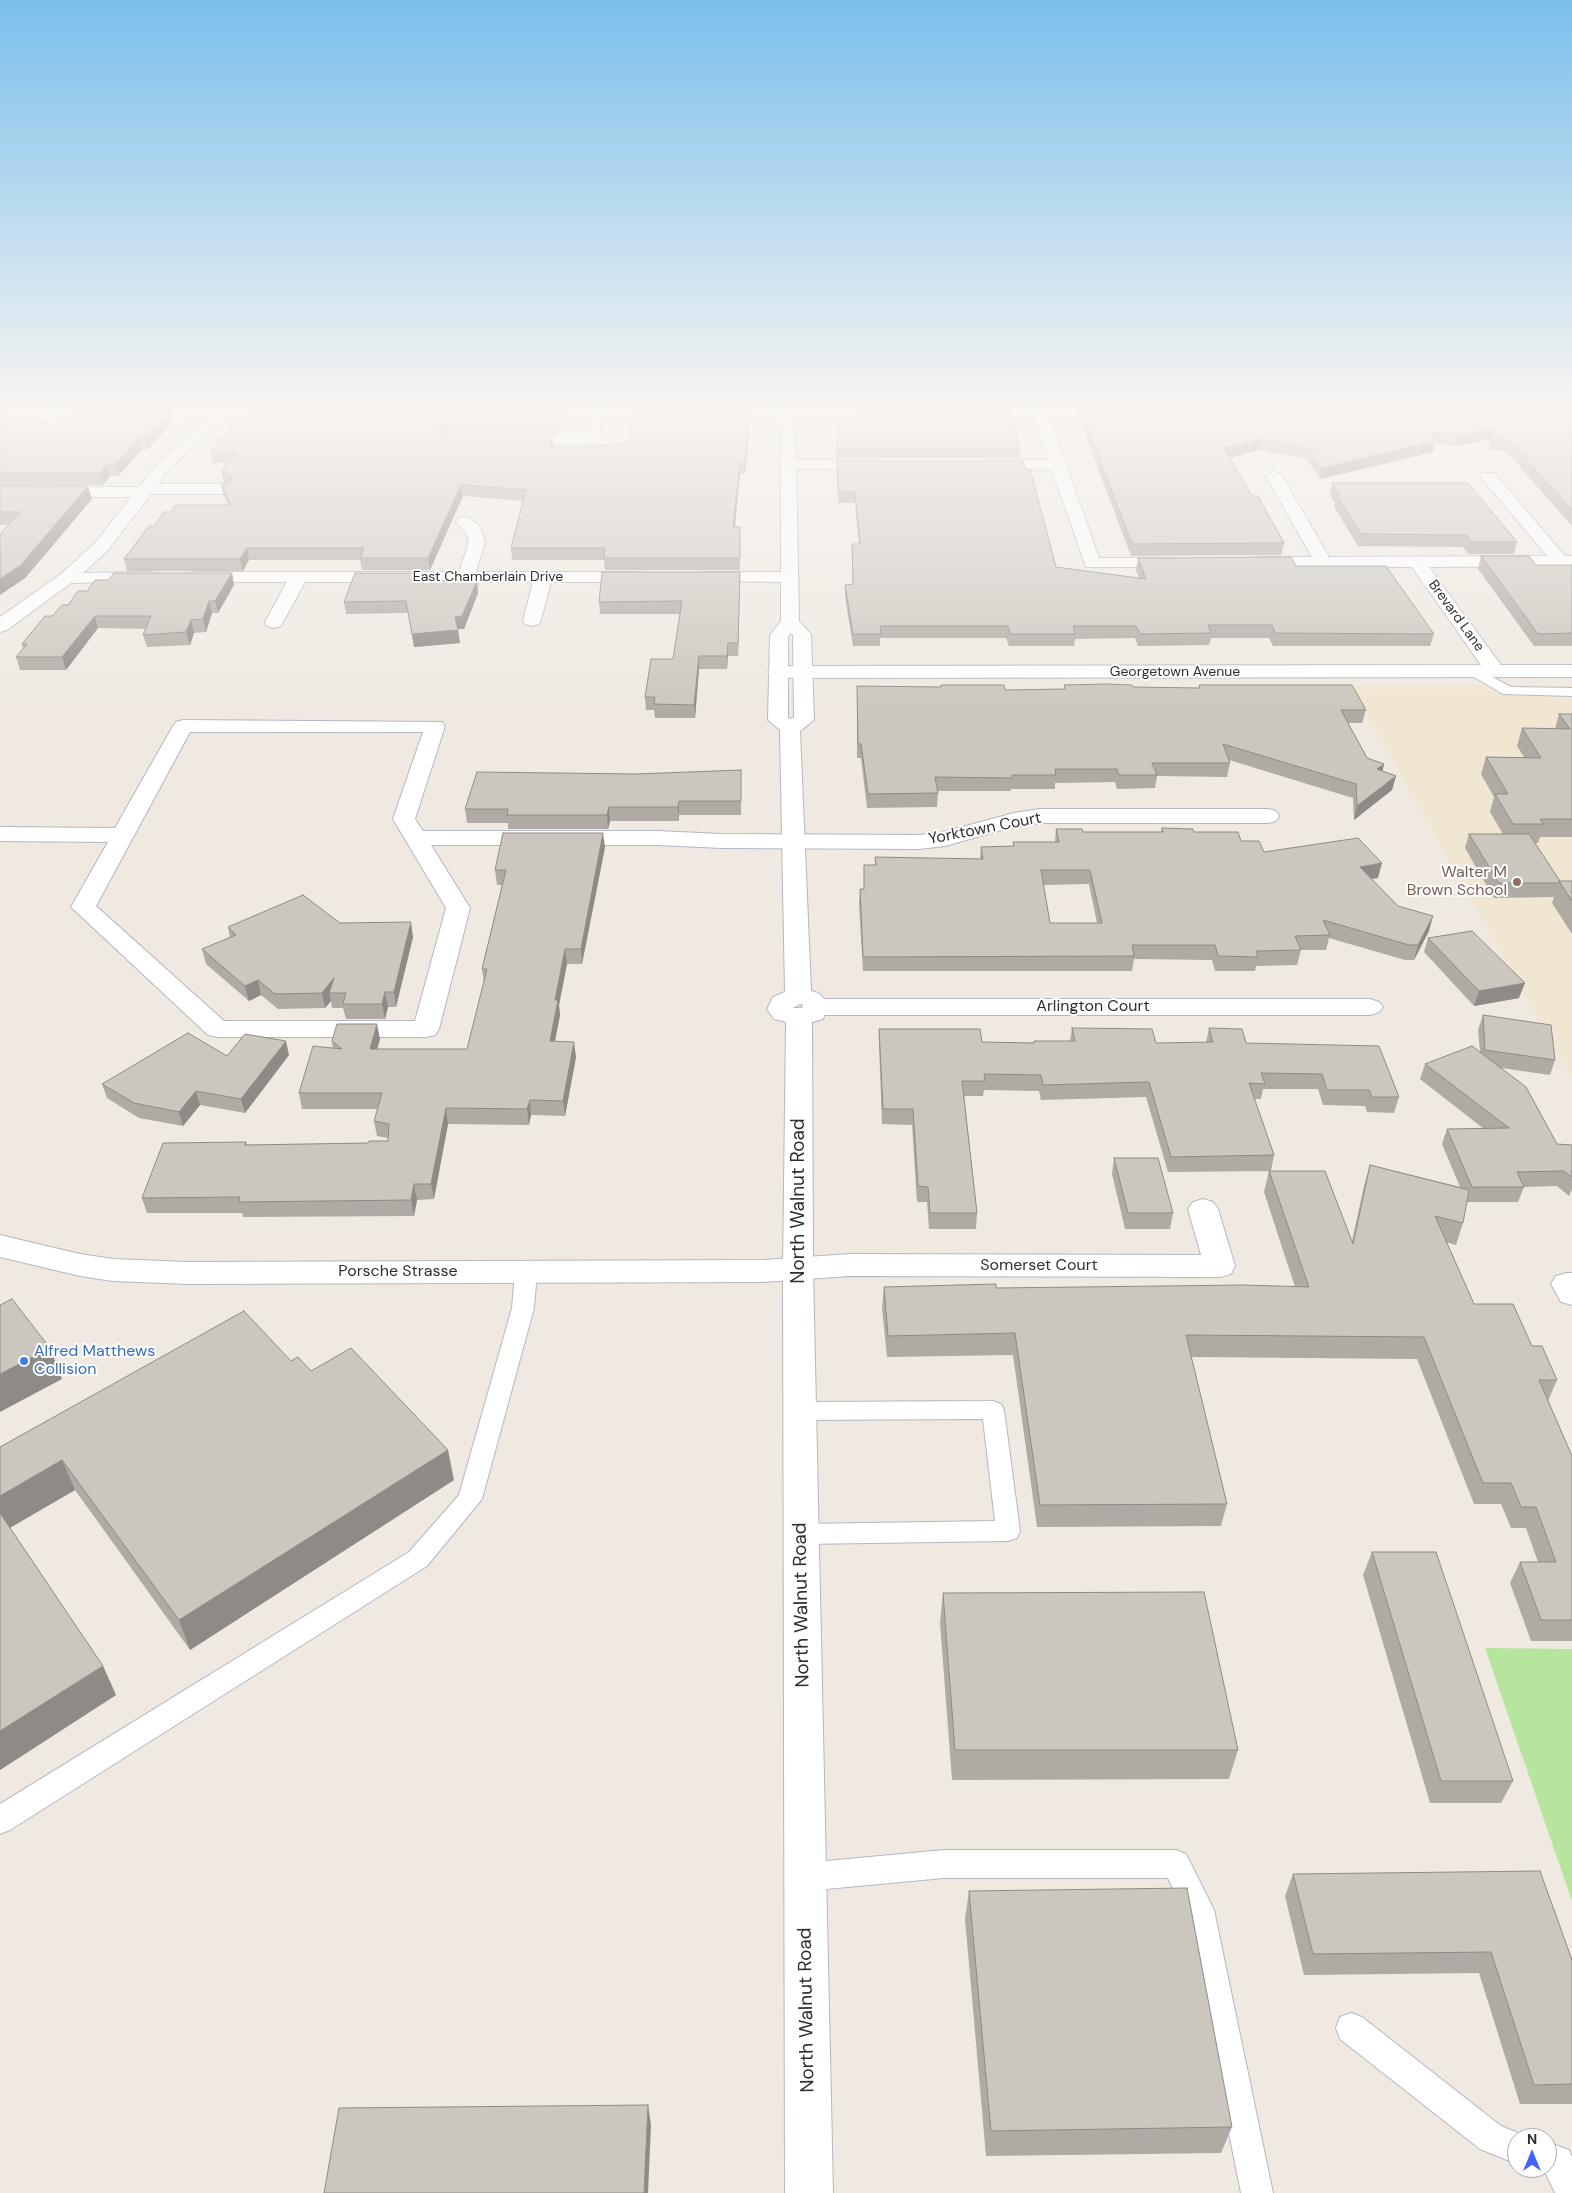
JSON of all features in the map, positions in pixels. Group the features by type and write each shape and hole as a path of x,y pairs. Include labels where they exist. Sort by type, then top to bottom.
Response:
{"street":[{"path":"3,622 67,578 101,547 130,510"},
{"path":"789,510 790,622 779,634 778,720 790,728 804,720 802,634 790,622"},
{"path":"1074,510 1092,563 1189,563"},
{"path":"1294,510 1324,562"},
{"path":"1520,510 1566,561"},
{"path":"464,522 474,531 477,542 466,577"},
{"path":"1237,562 1566,561"},
{"name":"Brevard Lane","path":"1416,562 1495,671"},
{"path":"67,578 164,577"},
{"name":"East Chamberlain Drive","path":"183,577 652,577"},
{"path":"274,622 299,577"},
{"path":"532,620 543,577"},
{"path":"691,577 790,577"},
{"name":"Georgetown Avenue","path":"778,672 1572,671"},
{"path":"183,726 435,726 404,819 416,838 458,908 426,1029 217,1029 83,907 183,726"},
{"name":"North Walnut Road","path":"790,728 792,841 804,1007 798,1269 809,2193"},
{"name":"Yorktown Court","path":"416,838 657,838 792,841 934,840 1014,820 1054,816 1268,816"},
{"path":"0,834 123,834"},
{"name":"Arlington Court","path":"804,1007 1370,1006"},
{"name":"Somerset Court","path":"798,1269 850,1265 1220,1266 1203,1209"},
{"name":"Porsche Strasse","path":"0,1246 70,1264 147,1272 763,1271 798,1269"}],"lane":[{"path":"1474,672 1508,691 1572,692"},
{"path":"0,1820 418,1560 470,1500 523,1308 526,1272"},
{"path":"800,1410 993,1410 1008,1531 802,1534"},
{"path":"805,1877 944,1864 1176,1864 1199,1910 1258,2193"},
{"path":"1351,2028 1491,2138 1507,2144"},
{"path":"1557,2162 1572,2191"}],"shaded area":[{"name":"Walter M Brown School","path":"1351,685 1572,685 1572,1079"}],"green space":[{"path":"1485,1648 1572,1649 1572,1901"}],"building":[{"path":"0,510 67,510 21,565 0,579 0,534 20,512 0,512"},
{"path":"172,510 450,510 428,558 360,558 364,548 247,548 240,559 124,559 149,526 154,526 164,512"},
{"path":"521,510 735,510 733,527 740,527 740,558 604,558 605,548 511,548"},
{"path":"857,510 1041,510 1056,567 1146,579 1138,558 1291,557 1296,566 1386,566 1434,634 1275,633 1272,625 1208,625 1211,633 1140,634 1136,626 1073,626 1075,634 1010,634 1008,626 880,626 881,634 853,634 845,585 853,584 852,544 860,544"},
{"path":"1119,510 1266,510 1284,543 1132,544"},
{"path":"1346,510 1491,510 1517,542 1471,542 1466,535 1361,534"},
{"path":"1481,556 1529,556 1536,565 1572,565 1572,633 1538,634"},
{"path":"602,572 740,572 738,643 728,643 727,656 699,656 694,705 654,704 655,697 645,697 651,659 673,659 682,601 599,602"},
{"path":"114,573 232,573 215,601 209,601 203,619 191,620 186,632 143,635 151,616 95,616 62,657 16,657 27,644 22,644 45,616 52,616 62,605 68,605 78,591 87,591 95,580 108,580"},
{"path":"355,573 422,573 419,580 477,581 462,616 455,617 458,630 412,634 406,601 344,602"},
{"path":"941,685 1004,685 1005,690 1065,689 1064,685 1132,685 1133,687 1200,688 1199,685 1352,685 1366,710 1341,710 1367,758 1384,764 1377,769 1396,776 1357,806 1356,784 1223,744 1230,763 1152,763 1157,775 1119,775 1117,769 1055,769 1056,775 1012,775 1012,778 935,777 938,793 868,794 861,744 858,744 857,686 941,687"},
{"path":"1559,714 1572,714 1572,819 1540,819 1544,824 1513,824 1495,794 1508,794 1486,757 1541,758 1522,728 1570,729"},
{"path":"741,770 741,801 679,801 678,807 609,807 607,815 507,815 508,809 465,809 477,772 636,774"},
{"path":"1162,828 1193,829 1194,832 1238,832 1241,841 1259,841 1264,852 1358,838 1382,863 1360,867 1398,906 1433,916 1418,945 1409,945 1323,920 1330,935 1295,936 1301,950 1256,951 1258,957 1218,956 1215,945 1132,945 1134,956 863,957 860,889 864,889 864,865 876,865 875,857 983,859 981,847 1014,846 1013,842 1059,842 1056,829 1082,829 1083,832 1163,832","holes":["1041,870 1090,870 1102,923 1050,923"]},
{"path":"503,833 603,833 581,949 565,949 555,1000 558,1000 550,1041 574,1042 563,1101 530,1100 527,1109 446,1108 431,1184 414,1184 411,1200 239,1202 240,1197 142,1198 163,1143 246,1142 245,1145 388,1141 389,1124 374,1121 382,1093 299,1093 313,1046 342,1049 332,1041 337,1024 377,1024 370,1049 467,1049 487,969 482,969 506,870 495,870"},
{"path":"1469,834 1529,834 1560,881 1559,883 1499,883"},
{"path":"1559,881 1572,881 1572,901"},
{"path":"303,895 340,923 411,922 394,992 385,992 382,1004 343,1004 346,993 329,993 334,978 322,993 275,994 258,980 245,986 202,949 236,935 228,927"},
{"path":"1472,931 1525,983 1479,991 1428,938"},
{"path":"1483,1015 1551,1025 1555,1060 1485,1050"},
{"path":"1072,1028 1152,1029 1156,1043 1213,1042 1209,1028 1242,1029 1246,1043 1379,1046 1399,1097 1372,1097 1369,1090 1327,1090 1322,1074 1261,1073 1265,1084 1249,1083 1274,1155 1171,1157 1149,1082 1043,1085 1041,1075 984,1074 985,1081 962,1081 977,1213 930,1213 928,1187 918,1186 913,1109 883,1109 879,1029 980,1029 982,1042 1034,1043 1034,1041 1075,1041"},
{"path":"188,1033 227,1056 245,1034 286,1041 241,1099 196,1091 179,1112 134,1103 102,1084"},
{"path":"1472,1046 1526,1087 1557,1144 1572,1145 1572,1177 1564,1171 1517,1172 1524,1187 1472,1187 1447,1129 1509,1128 1425,1064"},
{"path":"1114,1158 1158,1158 1173,1213 1128,1213"},
{"path":"1370,1165 1469,1190 1463,1223 1435,1216 1474,1304 1513,1304 1532,1346 1542,1346 1557,1380 1539,1380 1572,1456 1572,1620 1541,1620 1520,1562 1556,1562 1536,1507 1521,1507 1511,1483 1483,1483 1424,1337 1186,1335 1227,1504 1040,1505 1015,1333 888,1336 884,1287 996,1284 996,1288 1244,1285 1309,1287 1269,1171 1325,1171 1353,1244"},
{"path":"12,1299 50,1348 0,1374 0,1305"},
{"path":"244,1311 291,1361 298,1357 311,1371 351,1348 448,1450 179,1620 62,1460 0,1496 0,1447"},
{"path":"0,1513 103,1666 0,1731"},
{"path":"1372,1552 1436,1552 1513,1781 1441,1781"},
{"path":"1204,1592 1238,1750 955,1750 943,1593"},
{"path":"1540,1871 1572,1960 1572,2084 1534,2085 1491,1952 1313,1954 1293,1874"},
{"path":"1187,1888 1232,2127 991,2131 969,1891"},
{"path":"648,2105 644,2193 324,2193 339,2108"}],"place":[{"name":"Walter M Brown School","path":"1517,882"},
{"name":"Alfred Matthews Collision","path":"24,1361"}]}
